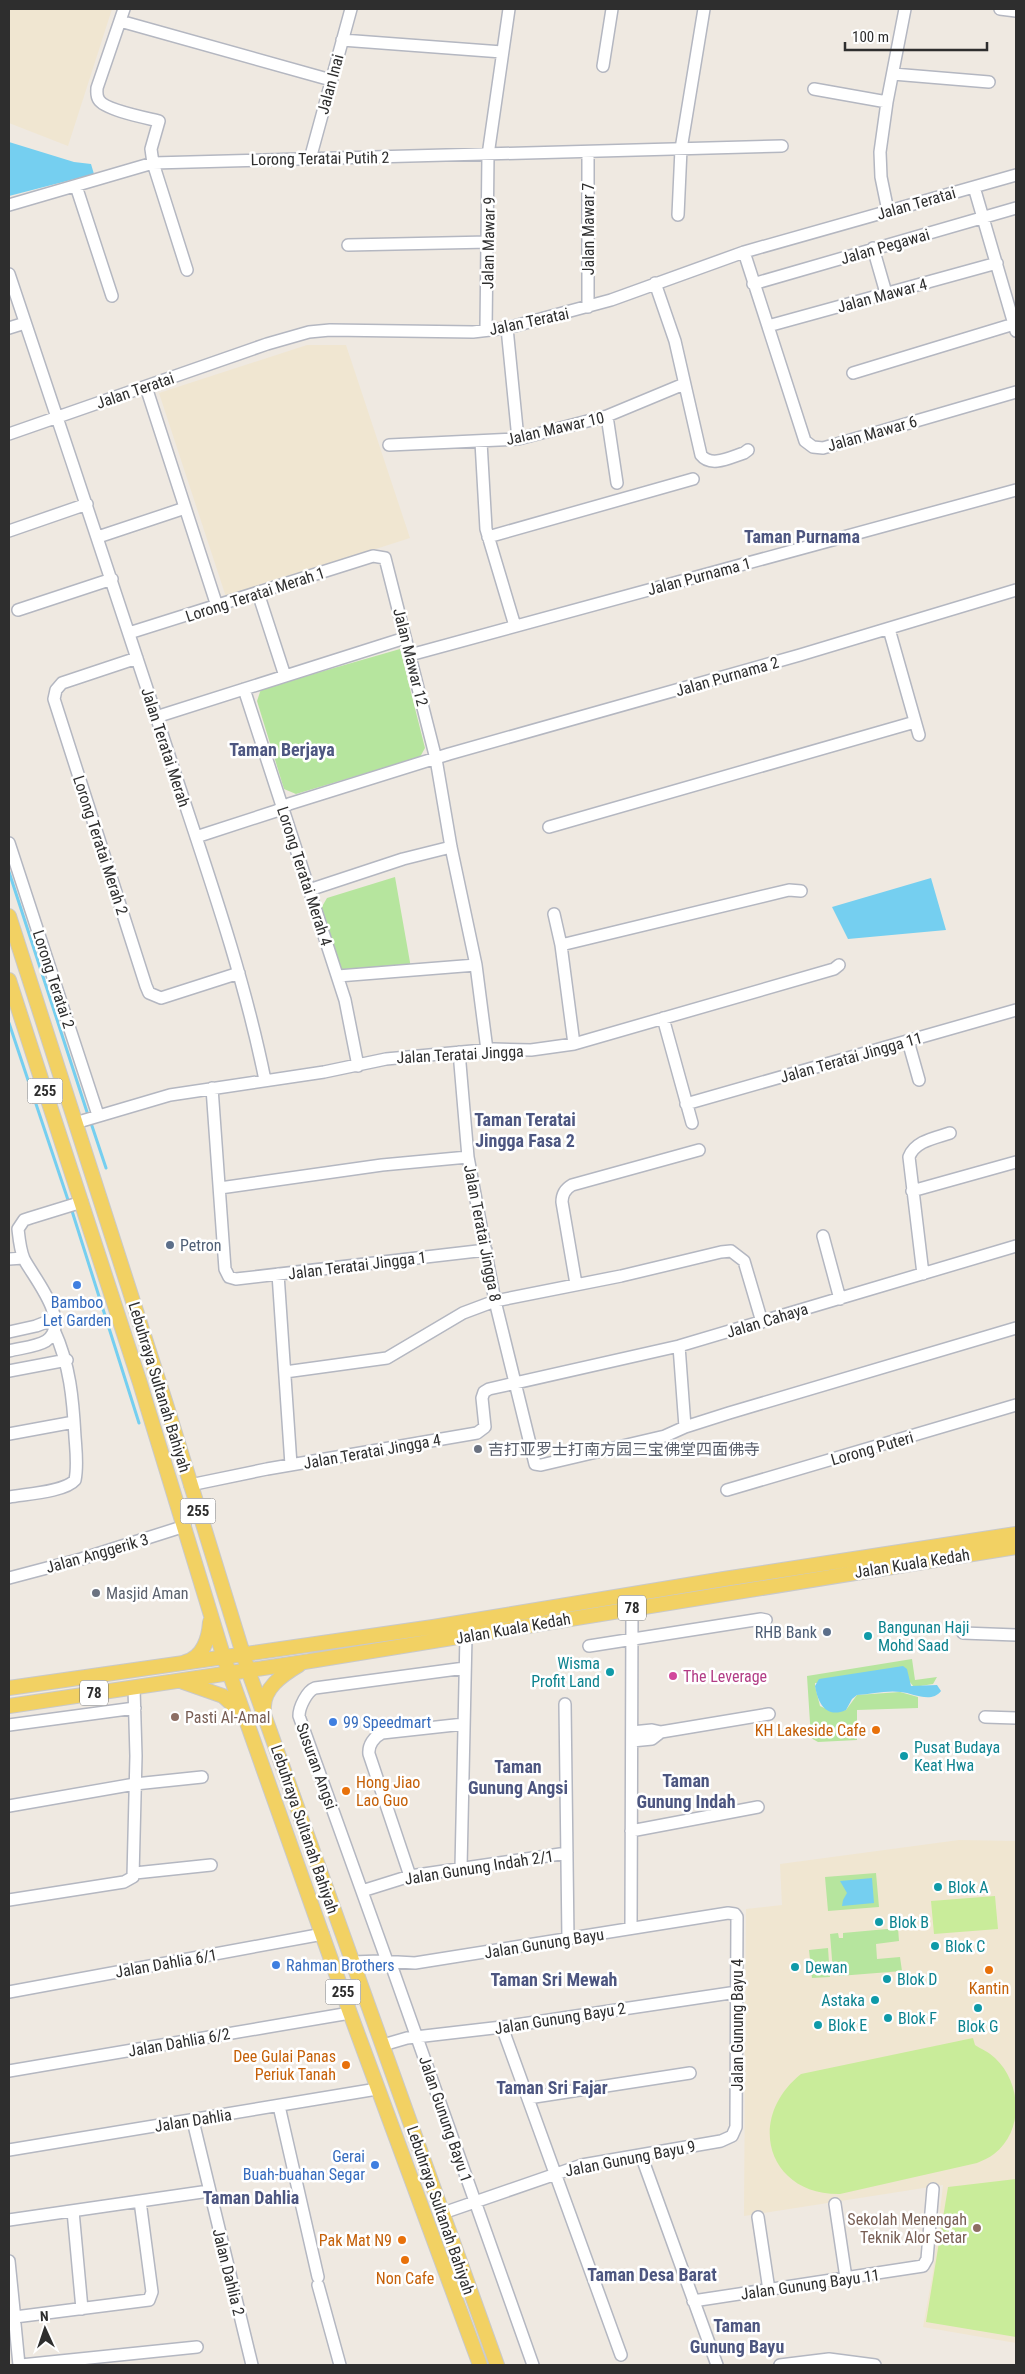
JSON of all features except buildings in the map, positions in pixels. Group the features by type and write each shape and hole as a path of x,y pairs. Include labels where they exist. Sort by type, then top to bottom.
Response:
{"main road":[{"name":"Lebuhraya Sultanah Bahiyah","path":"9,916 98,1197 139,1319 248,1670 496,2365"},
{"name":"Lebuhraya Sultanah Bahiyah","path":"9,980 140,1383 229,1673 377,2089 480,2365"},
{"path":"98,1197 103,1231 124,1298 123,1305 115,1309"},
{"path":"139,1319 132,1321 129,1325 140,1383"},
{"name":"Jalan Kuala Kedah","path":"9,1706 466,1636 489,1625 742,1576 1016,1534"},
{"name":"Jalan Kuala Kedah","path":"9,1688 244,1655 632,1608 1016,1547"},
{"path":"175,1665 190,1661 202,1651 209,1637 208,1607"},
{"path":"231,1617 236,1629 266,1653"},
{"path":"264,1714 263,1702 269,1689 278,1679 304,1662"},
{"path":"180,1681 223,1696 245,1716"}],"street":[{"path":"124,9 97,95 99,100 107,106 159,121 151,149 153,163 187,270"},
{"name":"Jalan Inai","path":"310,159 351,9"},
{"name":"Jalan Mawar 9","path":"486,330 488,155 502,52 510,9"},
{"path":"603,66 612,9"},
{"path":"678,215 681,149 704,9"},
{"path":"888,211 880,165 887,102 905,9"},
{"path":"1000,9 1016,11"},
{"path":"120,21 332,80"},
{"path":"342,40 502,52"},
{"path":"893,74 989,82"},
{"path":"814,89 887,102"},
{"name":"Lorong Teratai Putih 2","path":"9,205 153,163 782,146"},
{"name":"Jalan Mawar 7","path":"588,152 588,307"},
{"name":"Jalan Teratai","path":"9,434 251,350 309,332 330,330 486,330 507,328 588,307 744,252 1016,174"},
{"path":"76,186 112,296"},
{"path":"854,373 1015,328 974,186"},
{"name":"Jalan Pegawai","path":"753,284 1016,208"},
{"path":"348,245 488,242"},
{"path":"873,248 886,294"},
{"name":"Jalan Mawar 6","path":"744,252 805,441 812,447 823,448 1016,392"},
{"name":"Jalan Mawar 4","path":"768,326 997,263"},
{"name":"Jalan Teratai Merah","path":"9,274 112,579 196,837 239,973 253,1023 265,1080"},
{"path":"655,283 675,340 703,459 714,462 748,450"},
{"path":"9,328 25,323"},
{"path":"507,328 518,439"},
{"name":"Jalan Mawar 10","path":"389,444 481,442 518,439 607,416 684,384"},
{"path":"146,387 217,606"},
{"path":"607,416 617,483"},
{"path":"481,442 488,537 515,626"},
{"path":"488,537 693,479"},
{"name":"Jalan Purnama 1","path":"410,655 1016,490"},
{"path":"9,531 87,504"},
{"path":"98,537 185,508"},
{"name":"Lorong Teratai Merah 1","path":"129,633 373,556 382,556"},
{"name":"Jalan Mawar 12","path":"382,556 388,562 436,760 451,847 476,964 487,1050"},
{"path":"18,610 112,579"},
{"name":"Jalan Purnama 2","path":"196,837 283,807 436,760 1016,590"},
{"path":"258,593 284,676"},
{"path":"889,628 919,735"},
{"path":"156,717 405,638"},
{"name":"Lorong Teratai Merah 2","path":"137,658 62,683 56,690 54,699 146,986 149,992 160,998 239,973"},
{"name":"Lorong Teratai Merah 4","path":"244,689 338,976 350,1018 358,1066"},
{"path":"549,827 915,722"},
{"name":"Lorong Teratai 2","path":"9,843 98,1115"},
{"path":"309,890 403,859 451,847"},
{"path":"561,945 789,890 801,891"},
{"path":"554,914 561,945 574,1044"},
{"path":"338,976 476,964"},
{"name":"Jalan Teratai Jingga","path":"75,1123 170,1095 358,1066 386,1059 487,1050 532,1050 574,1044 834,969 839,965"},
{"name":"Jalan Teratai Jingga 11","path":"686,1104 1016,1010"},
{"path":"663,1018 692,1123"},
{"path":"908,1041 919,1080"},
{"name":"Jalan Teratai Jingga 8","path":"459,1052 468,1157 495,1301 535,1464 541,1465 664,1436 684,1427"},
{"path":"212,1088 220,1188 382,1165 468,1157"},
{"path":"923,1274 909,1157 912,1149 917,1145 950,1133"},
{"path":"576,1284 562,1202 567,1188 699,1150"},
{"path":"912,1191 1016,1162"},
{"name":"Jalan Teratai Jingga 1","path":"220,1188 225,1269 229,1277 236,1279 486,1250"},
{"path":"9,1497 54,1489 72,1483 76,1474 73,1392 67,1360 45,1292 23,1258 18,1229 20,1224 30,1218 82,1202"},
{"path":"823,1236 840,1299"},
{"name":"Jalan Cahaya","path":"515,1383 678,1346 1016,1246"},
{"path":"285,1372 387,1358 463,1313 495,1301 731,1251 744,1260 762,1322"},
{"path":"9,1259 23,1258"},
{"path":"278,1274 291,1465"},
{"path":"9,1332 54,1324"},
{"path":"9,1351 46,1341 54,1324"},
{"path":"678,1346 684,1427 1016,1328"},
{"path":"9,1371 67,1360"},
{"name":"Jalan Teratai Jingga 4","path":"190,1485 291,1465 476,1434 484,1427 482,1398 484,1392 515,1383"},
{"name":"Lorong Puteri","path":"727,1490 1016,1405"},
{"path":"9,1434 74,1422"},
{"name":"Jalan Anggerik 3","path":"9,1578 81,1559 185,1526"},
{"path":"631,1928 632,1608"},
{"path":"589,1646 761,1619 766,1620"},
{"path":"963,1633 1016,1634"},
{"path":"461,1868 466,1636"},
{"name":"Susuran Angsi","path":"387,1962 299,1716 300,1709 310,1691 315,1688 465,1668"},
{"path":"9,1900 124,1882 133,1877 135,1873 134,1688"},
{"path":"565,1704 568,1939"},
{"path":"9,1725 135,1708"},
{"path":"632,1737 652,1739 661,1732 769,1714"},
{"path":"985,1717 1016,1718"},
{"path":"410,1876 369,1754 369,1747 375,1737 382,1734 464,1724"},
{"path":"9,1806 135,1784 202,1777"},
{"path":"631,1828 654,1828 758,1807"},
{"name":"Jalan Gunung Indah 2/1","path":"362,1891 410,1876 567,1853"},
{"path":"135,1873 212,1865"},
{"name":"Jalan Gunung Bayu","path":"352,1962 415,1963 728,1913 735,1914"},
{"name":"Jalan Gunung Bayu 4","path":"732,2136 736,2127 738,1920 735,1914"},
{"name":"Jalan Dahlia 6/1","path":"9,1992 323,1934"},
{"name":"Jalan Gunung Bayu 1","path":"387,1962 393,1970 475,2201"},
{"name":"Jalan Gunung Bayu 2","path":"383,2045 417,2038 502,2028 737,1992"},
{"name":"Jalan Dahlia 6/2","path":"9,2071 350,2013"},
{"path":"502,2028 621,2355"},
{"path":"528,2098 690,2074"},
{"name":"Jalan Dahlia","path":"9,2150 377,2089"},
{"path":"280,2106 318,2281 340,2365"},
{"name":"Jalan Dahlia 2","path":"193,2120 252,2365"},
{"name":"Jalan Gunung Bayu 9","path":"443,2213 555,2173 588,2164 721,2141 732,2136"},
{"path":"641,2155 717,2365"},
{"name":"Jalan Gunung Bayu 11","path":"694,2301 920,2268 925,2264 933,2189"},
{"path":"9,2220 209,2191"},
{"path":"15,2320 82,2309 144,2302 151,2297 140,2201"},
{"path":"475,2201 533,2365"},
{"path":"835,2204 846,2278"},
{"path":"73,2211 82,2309"},
{"path":"758,2217 769,2290"},
{"path":"9,2261 20,2365 102,2361 197,2347"},
{"path":"780,2365 830,2359 875,2365"}],"shaded area":[{"path":"9,9 112,9 68,146 9,123"},
{"path":"307,345 346,345 410,538 226,597 159,393"},
{"path":"959,1840 1016,1841 1016,2343 923,2327 933,2272 943,2185 744,2216 746,1909 782,1905 780,1864"}],"green space":[{"path":"400,649 425,748 420,757 296,794 284,789 257,701 261,689"},
{"path":"395,877 411,968 341,973 320,910 327,898"},
{"path":"912,1659 915,1680 937,1677 933,1684 914,1687 909,1681 815,1683 815,1686 820,1706 833,1712 846,1710 857,1695 900,1692 918,1697 918,1708 857,1710 857,1740 818,1742 811,1738 807,1676"},
{"path":"876,1873 879,1907 828,1911 825,1877"},
{"path":"995,1896 998,1929 934,1934 931,1901"},
{"path":"898,1928 899,1941 876,1944 877,1959 900,1957 902,1971 839,1976 838,1971 833,1972 830,1934 838,1933 839,1938 843,1938 843,1933"},
{"path":"828,1948 830,1977 812,1978 809,1950"},
{"path":"973,2038 975,2045 988,2052 1004,2068 1014,2093 1015,2119 1011,2132 1004,2144 992,2155 977,2163 840,2194 815,2191 796,2182 781,2168 772,2151 770,2132 773,2112 784,2092 801,2074"},
{"name":"Sekolah Menengah Teknik Alor Setar","path":"1016,2179 1016,2337 926,2322 948,2187"}],"water":[{"path":"9,142 74,162 91,164 94,174 9,196"},
{"path":"931,878 946,930 848,939 832,907"},
{"path":"903,1666 907,1669 911,1686 937,1685 941,1691 932,1697 896,1692 857,1695 852,1699 846,1710 839,1712 828,1711 818,1698 815,1686 819,1679"},
{"path":"872,1878 874,1903 842,1906 847,1893 840,1881"}],"waterway":[{"path":"9,872 87,1112"},
{"path":"9,1023 68,1200"},
{"path":"91,1123 106,1168"},
{"path":"72,1211 139,1423"}],"place":[{"name":"Petron","path":"170,1245"},
{"name":"Bamboo Let Garden","path":"77,1285"},
{"name":"吉打亚罗士打南方园三宝佛堂四面佛寺","path":"478,1449"},
{"name":"Masjid Aman","path":"96,1593"},
{"name":"RHB Bank","path":"827,1632"},
{"name":"Bangunan Haji Mohd Saad","path":"868,1636"},
{"name":"Wisma Profit Land","path":"610,1672"},
{"name":"The Leverage","path":"673,1676"},
{"name":"Pasti Al-Amal","path":"175,1717"},
{"name":"99 Speedmart","path":"333,1722"},
{"name":"KH Lakeside Cafe","path":"876,1730"},
{"name":"Pusat Budaya Keat Hwa","path":"904,1756"},
{"name":"Hong Jiao Lao Guo","path":"346,1791"},
{"name":"Blok A","path":"938,1887"},
{"name":"Blok B","path":"879,1922"},
{"name":"Blok C","path":"935,1946"},
{"name":"Rahman Brothers","path":"276,1965"},
{"name":"Dewan","path":"795,1967"},
{"name":"Kantin","path":"989,1970"},
{"name":"Blok D","path":"887,1979"},
{"name":"Astaka","path":"875,2000"},
{"name":"Blok G","path":"978,2008"},
{"name":"Blok F","path":"888,2018"},
{"name":"Blok E","path":"818,2025"},
{"name":"Dee Gulai Panas Periuk Tanah","path":"346,2065"},
{"name":"Gerai Buah-buahan Segar","path":"375,2165"},
{"name":"Sekolah Menengah Teknik Alor Setar","path":"977,2228"},
{"name":"Pak Mat N9","path":"402,2240"},
{"name":"Non Cafe","path":"405,2260"}],"district":[{"name":"Taman Purnama","path":"802,537"},
{"name":"Taman Berjaya","path":"282,750"},
{"name":"Taman Teratai Jingga Fasa 2","path":"525,1130"},
{"name":"Taman Gunung Angsi","path":"518,1777"},
{"name":"Taman Gunung Indah","path":"686,1791"},
{"name":"Taman Sri Mewah","path":"554,1980"},
{"name":"Taman Sri Fajar","path":"552,2088"},
{"name":"Taman Dahlia","path":"251,2198"},
{"name":"Taman Desa Barat","path":"652,2275"},
{"name":"Taman Gunung Bayu","path":"737,2336"}]}
